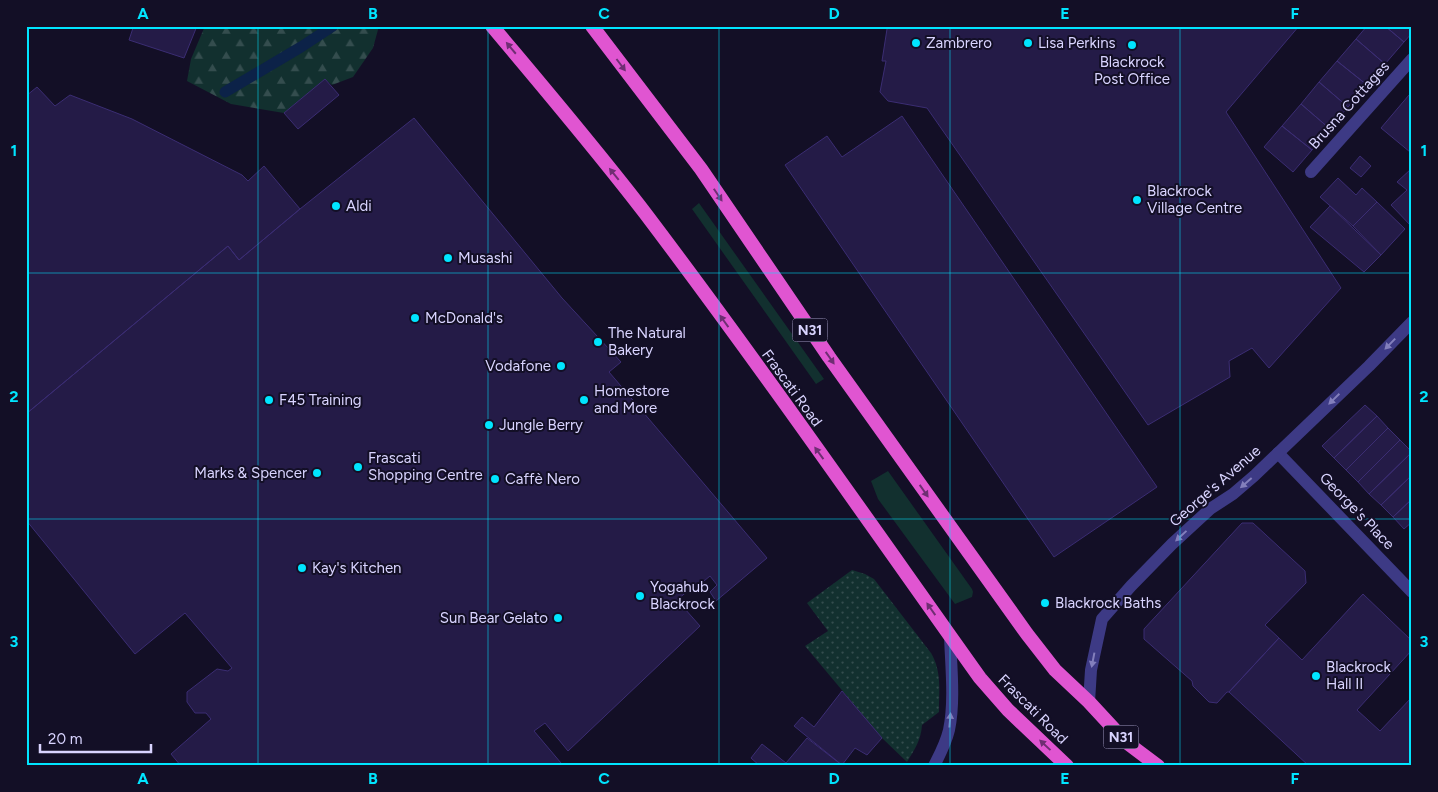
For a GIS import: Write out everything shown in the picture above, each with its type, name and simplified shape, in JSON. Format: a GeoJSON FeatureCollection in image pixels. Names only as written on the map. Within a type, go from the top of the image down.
{"type":"FeatureCollection","features":[{"type":"Feature","properties":{"kind":"highway","name":"Frascati Road"},"geometry":{"type":"LineString","coordinates":[[492,26],[644,212],[727,324],[993,694],[1067,766]]}},
{"type":"Feature","properties":{"kind":"highway","name":"N31"},"geometry":{"type":"LineString","coordinates":[[592,26],[701,169],[829,357],[1022,627],[1055,670],[1089,702],[1126,742],[1158,766]]}},
{"type":"Feature","properties":{"kind":"street","name":"Brusna Cottages"},"geometry":{"type":"LineString","coordinates":[[1311,172],[1412,59]]}},
{"type":"Feature","properties":{"kind":"street","name":"George's Avenue"},"geometry":{"type":"LineString","coordinates":[[1089,702],[1091,670],[1102,619],[1172,544],[1210,509],[1234,494],[1369,366],[1412,322]]}},
{"type":"Feature","properties":{"kind":"street","name":"George's Place"},"geometry":{"type":"LineString","coordinates":[[1278,453],[1412,592]]}},
{"type":"Feature","properties":{"kind":"street"},"geometry":{"type":"LineString","coordinates":[[934,766],[945,743],[949,728],[952,695],[950,636]]}},
{"type":"Feature","properties":{"kind":"green space"},"geometry":{"type":"Polygon","coordinates":[[[205,26],[379,26],[373,48],[353,77],[332,85],[325,79],[284,113],[231,104],[187,81],[191,59],[205,26]]]}},
{"type":"Feature","properties":{"kind":"green space"},"geometry":{"type":"Polygon","coordinates":[[[699,203],[824,379],[816,384],[692,209],[699,203]]]}},
{"type":"Feature","properties":{"kind":"green space"},"geometry":{"type":"Polygon","coordinates":[[[888,471],[972,589],[972,597],[955,604],[878,499],[871,481],[888,471]]]}},
{"type":"Feature","properties":{"kind":"green space"},"geometry":{"type":"Polygon","coordinates":[[[852,570],[874,579],[935,660],[939,681],[939,712],[922,725],[919,740],[907,762],[882,738],[805,646],[828,631],[807,603],[852,570]]]}},
{"type":"Feature","properties":{"kind":"building"},"geometry":{"type":"Polygon","coordinates":[[[128,26],[197,26],[184,58],[129,40],[133,28],[128,26]]]}},
{"type":"Feature","properties":{"kind":"building","name":"Blackrock Village Centre"},"geometry":{"type":"Polygon","coordinates":[[[891,26],[1299,26],[1226,112],[1341,288],[1269,368],[1252,348],[1229,361],[1230,377],[1148,425],[927,108],[888,101],[880,92],[886,61],[882,61],[887,29],[891,26]]]}},
{"type":"Feature","properties":{"kind":"building"},"geometry":{"type":"Polygon","coordinates":[[[1367,26],[1385,26],[1404,42],[1385,64],[1356,39],[1367,26]]]}},
{"type":"Feature","properties":{"kind":"building"},"geometry":{"type":"Polygon","coordinates":[[[1385,26],[1412,26],[1412,33],[1404,42],[1385,26]]]}},
{"type":"Feature","properties":{"kind":"building"},"geometry":{"type":"Polygon","coordinates":[[[1356,39],[1385,64],[1367,85],[1337,61],[1356,39]]]}},
{"type":"Feature","properties":{"kind":"building"},"geometry":{"type":"Polygon","coordinates":[[[1337,61],[1367,85],[1348,107],[1319,82],[1337,61]]]}},
{"type":"Feature","properties":{"kind":"building"},"geometry":{"type":"Polygon","coordinates":[[[325,79],[339,95],[298,129],[284,113],[325,79]]]}},
{"type":"Feature","properties":{"kind":"building"},"geometry":{"type":"Polygon","coordinates":[[[1319,82],[1348,107],[1330,129],[1301,104],[1319,82]]]}},
{"type":"Feature","properties":{"kind":"building"},"geometry":{"type":"Polygon","coordinates":[[[37,87],[55,106],[70,95],[132,119],[242,175],[248,181],[264,166],[300,209],[239,260],[228,246],[26,414],[26,96],[37,87]]]}},
{"type":"Feature","properties":{"kind":"building"},"geometry":{"type":"Polygon","coordinates":[[[1409,95],[1412,98],[1412,150],[1410,152],[1381,128],[1409,95]]]}},
{"type":"Feature","properties":{"kind":"building"},"geometry":{"type":"Polygon","coordinates":[[[1301,104],[1330,129],[1312,150],[1282,126],[1301,104]]]}},
{"type":"Feature","properties":{"kind":"building"},"geometry":{"type":"Polygon","coordinates":[[[902,116],[1157,487],[1054,557],[785,165],[827,136],[842,157],[902,116]]]}},
{"type":"Feature","properties":{"kind":"building","name":"Frascati Shopping Centre"},"geometry":{"type":"Polygon","coordinates":[[[414,118],[562,298],[621,362],[609,372],[767,558],[716,601],[710,592],[717,585],[710,576],[692,591],[690,589],[677,600],[700,626],[568,751],[545,723],[534,731],[561,763],[558,766],[181,766],[171,754],[211,719],[206,713],[195,713],[187,702],[187,692],[217,669],[228,671],[232,668],[185,613],[135,654],[26,520],[26,414],[228,246],[239,260],[414,118]]]}},
{"type":"Feature","properties":{"kind":"building"},"geometry":{"type":"Polygon","coordinates":[[[1282,126],[1312,150],[1293,172],[1264,147],[1282,126]]]}},
{"type":"Feature","properties":{"kind":"building"},"geometry":{"type":"Polygon","coordinates":[[[1360,156],[1371,166],[1361,177],[1350,168],[1360,156]]]}},
{"type":"Feature","properties":{"kind":"building"},"geometry":{"type":"Polygon","coordinates":[[[1412,168],[1412,227],[1391,205],[1407,190],[1397,182],[1412,168]]]}},
{"type":"Feature","properties":{"kind":"building"},"geometry":{"type":"Polygon","coordinates":[[[1338,178],[1356,195],[1362,188],[1377,202],[1353,226],[1320,197],[1338,178]]]}},
{"type":"Feature","properties":{"kind":"building"},"geometry":{"type":"Polygon","coordinates":[[[1377,202],[1405,229],[1381,255],[1353,226],[1377,202]]]}},
{"type":"Feature","properties":{"kind":"building"},"geometry":{"type":"Polygon","coordinates":[[[1330,206],[1381,255],[1364,272],[1310,227],[1330,206]]]}},
{"type":"Feature","properties":{"kind":"building"},"geometry":{"type":"Polygon","coordinates":[[[1365,405],[1377,416],[1334,458],[1322,446],[1365,405]]]}},
{"type":"Feature","properties":{"kind":"building"},"geometry":{"type":"Polygon","coordinates":[[[1377,416],[1388,428],[1346,470],[1334,458],[1377,416]]]}},
{"type":"Feature","properties":{"kind":"building"},"geometry":{"type":"Polygon","coordinates":[[[1388,428],[1400,440],[1358,482],[1346,470],[1388,428]]]}},
{"type":"Feature","properties":{"kind":"building"},"geometry":{"type":"Polygon","coordinates":[[[1400,440],[1412,452],[1369,494],[1358,482],[1400,440]]]}},
{"type":"Feature","properties":{"kind":"building"},"geometry":{"type":"Polygon","coordinates":[[[1412,452],[1412,475],[1381,505],[1369,494],[1412,452]]]}},
{"type":"Feature","properties":{"kind":"building"},"geometry":{"type":"Polygon","coordinates":[[[1412,475],[1412,499],[1393,517],[1381,505],[1412,475]]]}},
{"type":"Feature","properties":{"kind":"building"},"geometry":{"type":"Polygon","coordinates":[[[1412,499],[1412,522],[1404,529],[1393,517],[1412,499]]]}},
{"type":"Feature","properties":{"kind":"building"},"geometry":{"type":"Polygon","coordinates":[[[1242,523],[1253,523],[1305,571],[1306,583],[1265,625],[1279,638],[1217,703],[1209,702],[1193,686],[1192,681],[1144,639],[1144,629],[1242,523]]]}},
{"type":"Feature","properties":{"kind":"building","name":"Blackrock Hall II"},"geometry":{"type":"Polygon","coordinates":[[[1363,594],[1412,641],[1412,650],[1357,710],[1380,731],[1412,697],[1412,766],[1309,766],[1229,692],[1279,638],[1302,660],[1363,594]]]}},
{"type":"Feature","properties":{"kind":"building"},"geometry":{"type":"Polygon","coordinates":[[[842,691],[882,738],[867,755],[855,748],[842,765],[794,726],[802,717],[814,727],[842,691]]]}},
{"type":"Feature","properties":{"kind":"building"},"geometry":{"type":"Polygon","coordinates":[[[807,738],[843,766],[760,766],[751,758],[762,744],[786,763],[807,738]]]}},
{"type":"Feature","properties":{"kind":"waterway"},"geometry":{"type":"LineString","coordinates":[[225,92],[333,26]]}},
{"type":"Feature","properties":{"kind":"place","name":"Zambrero"},"geometry":{"type":"Point","coordinates":[916,43]}},
{"type":"Feature","properties":{"kind":"place","name":"Lisa Perkins"},"geometry":{"type":"Point","coordinates":[1028,43]}},
{"type":"Feature","properties":{"kind":"place","name":"Blackrock Post Office"},"geometry":{"type":"Point","coordinates":[1132,45]}},
{"type":"Feature","properties":{"kind":"place","name":"Blackrock Village Centre"},"geometry":{"type":"Point","coordinates":[1137,200]}},
{"type":"Feature","properties":{"kind":"place","name":"Aldi"},"geometry":{"type":"Point","coordinates":[336,206]}},
{"type":"Feature","properties":{"kind":"place","name":"Musashi"},"geometry":{"type":"Point","coordinates":[448,258]}},
{"type":"Feature","properties":{"kind":"place","name":"McDonald's"},"geometry":{"type":"Point","coordinates":[415,318]}},
{"type":"Feature","properties":{"kind":"place","name":"The Natural Bakery"},"geometry":{"type":"Point","coordinates":[598,342]}},
{"type":"Feature","properties":{"kind":"place","name":"Vodafone"},"geometry":{"type":"Point","coordinates":[561,366]}},
{"type":"Feature","properties":{"kind":"place","name":"F45 Training"},"geometry":{"type":"Point","coordinates":[269,400]}},
{"type":"Feature","properties":{"kind":"place","name":"Homestore and More"},"geometry":{"type":"Point","coordinates":[584,400]}},
{"type":"Feature","properties":{"kind":"place","name":"Jungle Berry"},"geometry":{"type":"Point","coordinates":[489,425]}},
{"type":"Feature","properties":{"kind":"place","name":"Frascati Shopping Centre"},"geometry":{"type":"Point","coordinates":[358,467]}},
{"type":"Feature","properties":{"kind":"place","name":"Marks & Spencer"},"geometry":{"type":"Point","coordinates":[317,473]}},
{"type":"Feature","properties":{"kind":"place","name":"Caffè Nero"},"geometry":{"type":"Point","coordinates":[495,479]}},
{"type":"Feature","properties":{"kind":"place","name":"Kay's Kitchen"},"geometry":{"type":"Point","coordinates":[302,568]}},
{"type":"Feature","properties":{"kind":"place","name":"Yogahub Blackrock"},"geometry":{"type":"Point","coordinates":[640,596]}},
{"type":"Feature","properties":{"kind":"place","name":"Blackrock Baths"},"geometry":{"type":"Point","coordinates":[1045,603]}},
{"type":"Feature","properties":{"kind":"place","name":"Sun Bear Gelato"},"geometry":{"type":"Point","coordinates":[558,618]}},
{"type":"Feature","properties":{"kind":"place","name":"Blackrock Hall II"},"geometry":{"type":"Point","coordinates":[1316,676]}}]}
